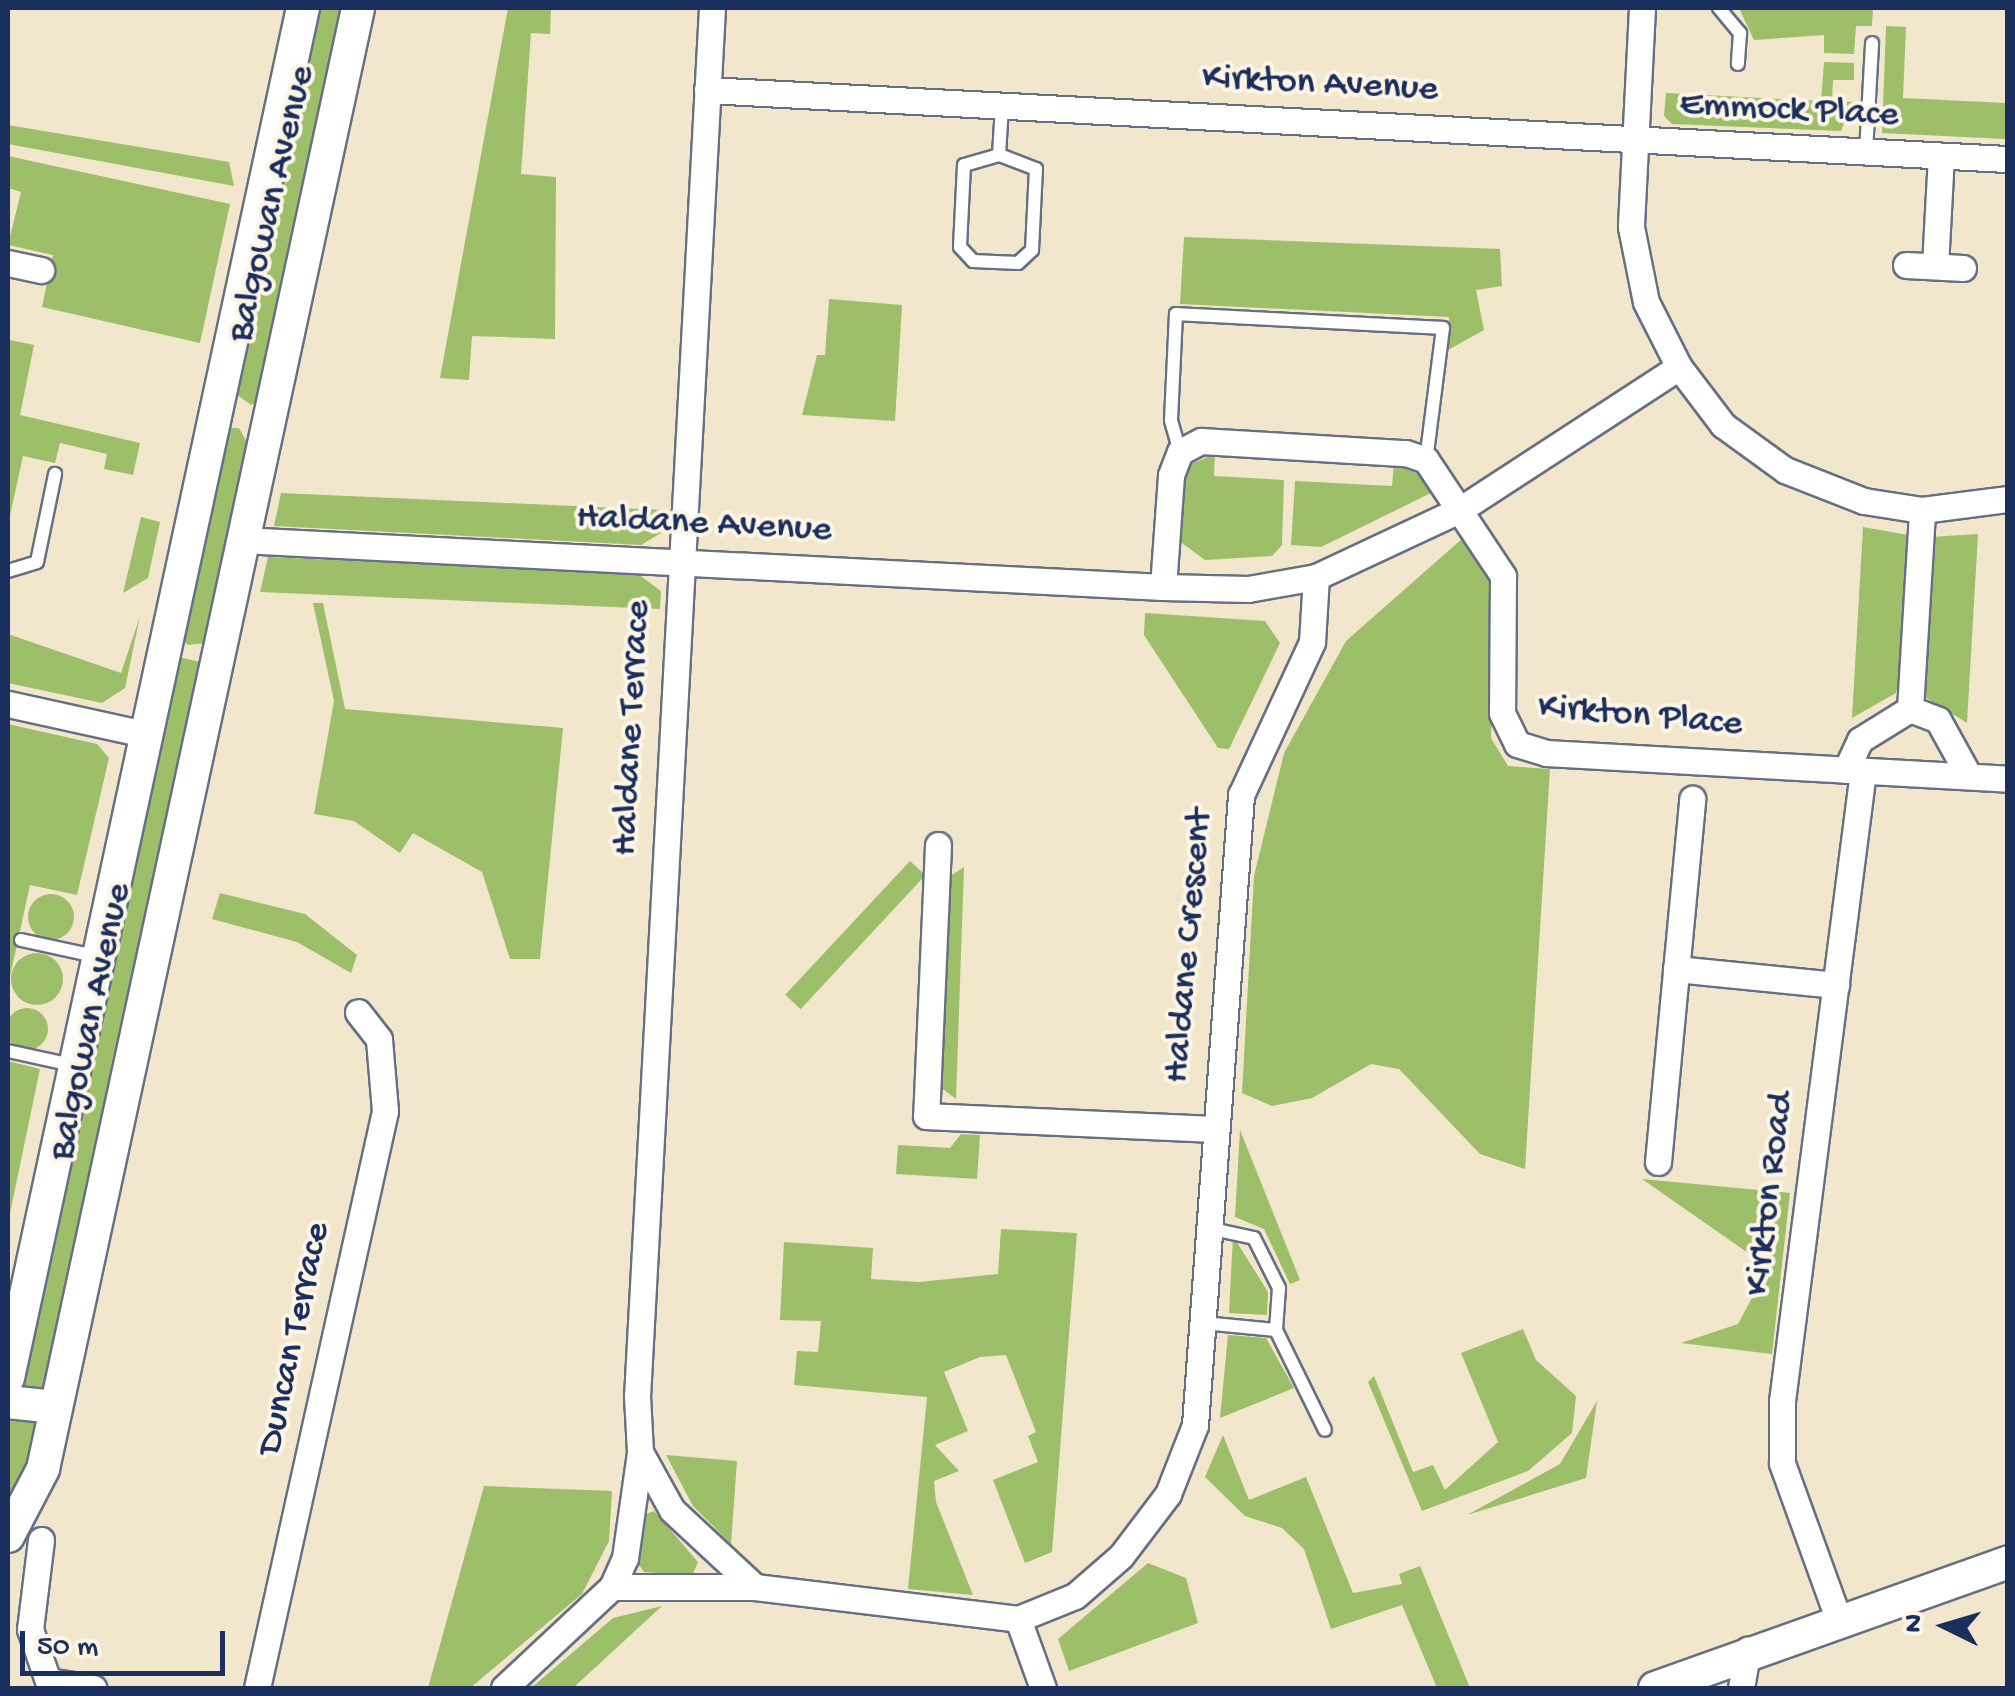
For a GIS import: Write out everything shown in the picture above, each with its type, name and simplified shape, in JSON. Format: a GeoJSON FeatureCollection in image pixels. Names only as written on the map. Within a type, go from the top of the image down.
{"type":"FeatureCollection","features":[{"type":"Feature","properties":{"kind":"street","name":"Balgowan Avenue"},"geometry":{"type":"LineString","coordinates":[[8,1378],[95,956],[304,8]]}},
{"type":"Feature","properties":{"kind":"street","name":"Balgowan Avenue"},"geometry":{"type":"LineString","coordinates":[[8,1536],[43,1469],[214,654],[358,8]]}},
{"type":"Feature","properties":{"kind":"street","name":"Haldane Terrace"},"geometry":{"type":"LineString","coordinates":[[504,1688],[612,1586],[625,1558],[640,1452],[680,561],[712,8]]}},
{"type":"Feature","properties":{"kind":"street"},"geometry":{"type":"LineString","coordinates":[[1642,8],[1631,227],[1646,302],[1680,367],[1723,425],[1785,470],[1864,501],[1922,510],[2008,499]]}},
{"type":"Feature","properties":{"kind":"street","name":"Kirkton Avenue"},"geometry":{"type":"LineString","coordinates":[[707,90],[1634,141]]}},
{"type":"Feature","properties":{"kind":"street","name":"Emmock Place"},"geometry":{"type":"LineString","coordinates":[[1634,141],[2008,159]]}},
{"type":"Feature","properties":{"kind":"street","name":"Emmock Place"},"geometry":{"type":"LineString","coordinates":[[1935,266],[1941,156]]}},
{"type":"Feature","properties":{"kind":"street"},"geometry":{"type":"LineString","coordinates":[[8,264],[41,270]]}},
{"type":"Feature","properties":{"kind":"street"},"geometry":{"type":"LineString","coordinates":[[1906,265],[1964,268]]}},
{"type":"Feature","properties":{"kind":"street"},"geometry":{"type":"LineString","coordinates":[[1316,578],[1461,509],[1680,367]]}},
{"type":"Feature","properties":{"kind":"street"},"geometry":{"type":"LineString","coordinates":[[215,408],[266,418]]}},
{"type":"Feature","properties":{"kind":"street"},"geometry":{"type":"LineString","coordinates":[[1163,586],[1180,452],[1200,440],[1426,460],[1461,509]]}},
{"type":"Feature","properties":{"kind":"street","name":"Kirkton Place"},"geometry":{"type":"LineString","coordinates":[[1461,509],[1504,576],[1502,713],[1516,744],[2008,779]]}},
{"type":"Feature","properties":{"kind":"street"},"geometry":{"type":"LineString","coordinates":[[1910,709],[1922,510]]}},
{"type":"Feature","properties":{"kind":"street","name":"Haldane Avenue"},"geometry":{"type":"LineString","coordinates":[[241,540],[1248,590],[1316,578]]}},
{"type":"Feature","properties":{"kind":"street","name":"Haldane Crescent"},"geometry":{"type":"LineString","coordinates":[[1018,1618],[1075,1596],[1121,1556],[1168,1494],[1196,1425],[1213,1129],[1241,795],[1312,642],[1316,578]]}},
{"type":"Feature","properties":{"kind":"street"},"geometry":{"type":"LineString","coordinates":[[164,643],[214,654]]}},
{"type":"Feature","properties":{"kind":"street"},"geometry":{"type":"LineString","coordinates":[[8,704],[144,734]]}},
{"type":"Feature","properties":{"kind":"street"},"geometry":{"type":"LineString","coordinates":[[1854,770],[1860,740],[1910,709]]}},
{"type":"Feature","properties":{"kind":"street"},"geometry":{"type":"LineString","coordinates":[[1910,709],[1938,720],[1969,776]]}},
{"type":"Feature","properties":{"kind":"street","name":"Kirkton Road"},"geometry":{"type":"LineString","coordinates":[[1838,1618],[1782,1463],[1836,985],[1854,770]]}},
{"type":"Feature","properties":{"kind":"street"},"geometry":{"type":"LineString","coordinates":[[1658,1162],[1692,799]]}},
{"type":"Feature","properties":{"kind":"street"},"geometry":{"type":"LineString","coordinates":[[938,846],[926,1116],[1213,1129]]}},
{"type":"Feature","properties":{"kind":"street"},"geometry":{"type":"LineString","coordinates":[[1676,969],[1836,985]]}},
{"type":"Feature","properties":{"kind":"street","name":"Duncan Terrace"},"geometry":{"type":"LineString","coordinates":[[257,1688],[384,1112],[380,1039],[358,1012]]}},
{"type":"Feature","properties":{"kind":"street"},"geometry":{"type":"LineString","coordinates":[[8,1402],[56,1407]]}},
{"type":"Feature","properties":{"kind":"street"},"geometry":{"type":"LineString","coordinates":[[640,1452],[672,1510],[754,1587]]}},
{"type":"Feature","properties":{"kind":"street"},"geometry":{"type":"LineString","coordinates":[[41,1540],[30,1629],[44,1685],[93,1688]]}},
{"type":"Feature","properties":{"kind":"street"},"geometry":{"type":"LineString","coordinates":[[1655,1688],[1748,1650],[2008,1562]]}},
{"type":"Feature","properties":{"kind":"street"},"geometry":{"type":"LineString","coordinates":[[612,1586],[754,1587],[1018,1618],[1043,1688]]}},
{"type":"Feature","properties":{"kind":"street"},"geometry":{"type":"LineString","coordinates":[[1741,1688],[1748,1650]]}},
{"type":"Feature","properties":{"kind":"lane"},"geometry":{"type":"LineString","coordinates":[[1720,8],[1740,33],[1738,64]]}},
{"type":"Feature","properties":{"kind":"lane"},"geometry":{"type":"LineString","coordinates":[[1866,152],[1872,42]]}},
{"type":"Feature","properties":{"kind":"lane"},"geometry":{"type":"LineString","coordinates":[[999,155],[1002,106]]}},
{"type":"Feature","properties":{"kind":"lane"},"geometry":{"type":"LineString","coordinates":[[999,155],[1036,168],[1032,250],[1018,264],[974,261],[960,247],[964,165],[999,155]]}},
{"type":"Feature","properties":{"kind":"lane"},"geometry":{"type":"LineString","coordinates":[[1180,452],[1171,420],[1176,314],[1443,328],[1426,460]]}},
{"type":"Feature","properties":{"kind":"lane"},"geometry":{"type":"LineString","coordinates":[[8,571],[36,562],[55,474]]}},
{"type":"Feature","properties":{"kind":"lane"},"geometry":{"type":"LineString","coordinates":[[21,940],[95,956]]}},
{"type":"Feature","properties":{"kind":"lane"},"geometry":{"type":"LineString","coordinates":[[8,1051],[72,1066]]}},
{"type":"Feature","properties":{"kind":"lane"},"geometry":{"type":"LineString","coordinates":[[1208,1228],[1254,1238],[1279,1288],[1276,1330],[1325,1430]]}},
{"type":"Feature","properties":{"kind":"lane"},"geometry":{"type":"LineString","coordinates":[[1203,1323],[1276,1330]]}},
{"type":"Feature","properties":{"kind":"green space"},"geometry":{"type":"Polygon","coordinates":[[[313,8],[351,8],[264,397],[251,405],[229,389],[313,8]]]}},
{"type":"Feature","properties":{"kind":"green space"},"geometry":{"type":"Polygon","coordinates":[[[508,8],[551,8],[550,34],[531,33],[521,174],[556,177],[555,339],[472,336],[469,380],[440,378],[508,8]]]}},
{"type":"Feature","properties":{"kind":"green space"},"geometry":{"type":"Polygon","coordinates":[[[1739,8],[1873,8],[1872,26],[1856,26],[1854,54],[1824,53],[1824,35],[1754,40],[1739,8]]]}},
{"type":"Feature","properties":{"kind":"green space"},"geometry":{"type":"Polygon","coordinates":[[[1886,26],[1906,27],[1903,98],[2006,103],[2005,139],[1882,133],[1886,26]]]}},
{"type":"Feature","properties":{"kind":"green space"},"geometry":{"type":"Polygon","coordinates":[[[1824,62],[1854,63],[1854,80],[1833,80],[1832,101],[1852,102],[1841,131],[1672,124],[1664,116],[1666,93],[1821,101],[1824,62]]]}},
{"type":"Feature","properties":{"kind":"green space"},"geometry":{"type":"Polygon","coordinates":[[[8,125],[229,162],[234,186],[8,144],[8,125]]]}},
{"type":"Feature","properties":{"kind":"green space"},"geometry":{"type":"Polygon","coordinates":[[[8,156],[230,204],[200,343],[42,307],[53,255],[8,245],[21,192],[8,188],[8,156]]]}},
{"type":"Feature","properties":{"kind":"green space"},"geometry":{"type":"Polygon","coordinates":[[[1184,237],[1500,249],[1502,286],[1476,290],[1484,330],[1448,350],[1449,317],[1180,304],[1184,237]]]}},
{"type":"Feature","properties":{"kind":"green space"},"geometry":{"type":"Polygon","coordinates":[[[829,299],[902,305],[895,421],[802,415],[817,355],[825,355],[829,299]]]}},
{"type":"Feature","properties":{"kind":"green space"},"geometry":{"type":"Polygon","coordinates":[[[8,327],[10,340],[34,345],[20,415],[140,443],[133,475],[104,469],[107,454],[60,443],[55,463],[23,456],[8,525],[8,327]]]}},
{"type":"Feature","properties":{"kind":"green space"},"geometry":{"type":"Polygon","coordinates":[[[227,428],[239,428],[252,451],[205,643],[188,645],[177,634],[227,428]]]}},
{"type":"Feature","properties":{"kind":"green space"},"geometry":{"type":"Polygon","coordinates":[[[1215,454],[1214,476],[1284,480],[1282,545],[1272,556],[1205,560],[1178,540],[1181,482],[1191,464],[1215,454]]]}},
{"type":"Feature","properties":{"kind":"green space"},"geometry":{"type":"Polygon","coordinates":[[[1394,464],[1426,477],[1433,492],[1321,547],[1291,545],[1295,481],[1392,486],[1394,464]]]}},
{"type":"Feature","properties":{"kind":"green space"},"geometry":{"type":"Polygon","coordinates":[[[281,493],[663,510],[661,533],[641,545],[274,526],[281,493]]]}},
{"type":"Feature","properties":{"kind":"green space"},"geometry":{"type":"Polygon","coordinates":[[[141,517],[160,522],[148,578],[123,593],[141,517]]]}},
{"type":"Feature","properties":{"kind":"green space"},"geometry":{"type":"Polygon","coordinates":[[[1863,527],[1908,535],[1900,679],[1896,693],[1852,718],[1863,527]]]}},
{"type":"Feature","properties":{"kind":"green space"},"geometry":{"type":"Polygon","coordinates":[[[1978,534],[1967,723],[1925,697],[1922,683],[1931,537],[1978,534]]]}},
{"type":"Feature","properties":{"kind":"green space"},"geometry":{"type":"Polygon","coordinates":[[[1463,538],[1497,594],[1491,738],[1508,766],[1550,769],[1525,1169],[1480,1154],[1399,1069],[1371,1064],[1312,1098],[1272,1106],[1242,1093],[1254,876],[1284,753],[1346,641],[1463,538]]]}},
{"type":"Feature","properties":{"kind":"green space"},"geometry":{"type":"Polygon","coordinates":[[[268,557],[638,574],[661,591],[660,609],[260,592],[268,557]]]}},
{"type":"Feature","properties":{"kind":"green space"},"geometry":{"type":"Polygon","coordinates":[[[313,603],[323,603],[345,709],[563,728],[540,959],[510,959],[482,872],[413,833],[400,853],[354,821],[314,814],[334,701],[313,603]]]}},
{"type":"Feature","properties":{"kind":"green space"},"geometry":{"type":"Polygon","coordinates":[[[1145,613],[1265,621],[1280,643],[1229,749],[1218,748],[1144,635],[1145,613]]]}},
{"type":"Feature","properties":{"kind":"green space"},"geometry":{"type":"Polygon","coordinates":[[[140,616],[125,688],[102,703],[8,683],[8,634],[121,673],[140,616]]]}},
{"type":"Feature","properties":{"kind":"green space"},"geometry":{"type":"Polygon","coordinates":[[[170,655],[205,663],[42,1400],[17,1394],[170,655]]]}},
{"type":"Feature","properties":{"kind":"green space"},"geometry":{"type":"Polygon","coordinates":[[[8,724],[97,744],[109,758],[77,895],[30,885],[8,986],[8,724]]]}},
{"type":"Feature","properties":{"kind":"green space"},"geometry":{"type":"Polygon","coordinates":[[[910,861],[925,875],[801,1009],[785,995],[910,861]]]}},
{"type":"Feature","properties":{"kind":"green space"},"geometry":{"type":"Polygon","coordinates":[[[964,867],[956,1099],[939,1086],[947,878],[964,867]]]}},
{"type":"Feature","properties":{"kind":"green space"},"geometry":{"type":"Polygon","coordinates":[[[220,893],[305,914],[357,955],[351,973],[297,942],[212,919],[220,893]]]}},
{"type":"Feature","properties":{"kind":"green space"},"geometry":{"type":"Polygon","coordinates":[[[51,894],[67,901],[74,917],[67,933],[51,940],[35,933],[28,917],[35,901],[51,894]]]}},
{"type":"Feature","properties":{"kind":"green space"},"geometry":{"type":"Polygon","coordinates":[[[37,953],[55,961],[63,979],[55,997],[37,1005],[19,997],[11,979],[19,961],[37,953]]]}},
{"type":"Feature","properties":{"kind":"green space"},"geometry":{"type":"Polygon","coordinates":[[[27,1008],[42,1014],[48,1029],[42,1044],[27,1050],[12,1044],[6,1029],[12,1014],[27,1008]]]}},
{"type":"Feature","properties":{"kind":"green space"},"geometry":{"type":"Polygon","coordinates":[[[8,1061],[40,1069],[8,1223],[8,1061]]]}},
{"type":"Feature","properties":{"kind":"green space"},"geometry":{"type":"Polygon","coordinates":[[[1240,1130],[1300,1280],[1290,1284],[1264,1229],[1235,1217],[1240,1130]]]}},
{"type":"Feature","properties":{"kind":"green space"},"geometry":{"type":"Polygon","coordinates":[[[961,1134],[980,1135],[977,1179],[896,1174],[898,1145],[950,1148],[961,1134]]]}},
{"type":"Feature","properties":{"kind":"green space"},"geometry":{"type":"Polygon","coordinates":[[[1642,1179],[1790,1193],[1772,1354],[1681,1343],[1738,1324],[1761,1281],[1751,1255],[1642,1179]]]}},
{"type":"Feature","properties":{"kind":"green space"},"geometry":{"type":"Polygon","coordinates":[[[1001,1229],[1077,1233],[1052,1552],[1025,1563],[993,1480],[1038,1462],[1028,1436],[1036,1432],[1006,1355],[980,1357],[944,1372],[968,1431],[935,1445],[959,1471],[934,1481],[936,1502],[973,1595],[908,1589],[927,1397],[794,1385],[797,1351],[818,1352],[821,1321],[780,1320],[784,1242],[873,1248],[871,1279],[919,1282],[998,1274],[1001,1229]]]}},
{"type":"Feature","properties":{"kind":"green space"},"geometry":{"type":"Polygon","coordinates":[[[1233,1236],[1268,1292],[1267,1315],[1229,1313],[1233,1236]]]}},
{"type":"Feature","properties":{"kind":"green space"},"geometry":{"type":"Polygon","coordinates":[[[1523,1329],[1536,1360],[1576,1396],[1572,1433],[1528,1471],[1422,1511],[1368,1382],[1374,1376],[1413,1472],[1433,1465],[1445,1490],[1498,1442],[1461,1353],[1523,1329]]]}},
{"type":"Feature","properties":{"kind":"green space"},"geometry":{"type":"Polygon","coordinates":[[[1228,1335],[1266,1338],[1294,1388],[1220,1418],[1228,1335]]]}},
{"type":"Feature","properties":{"kind":"green space"},"geometry":{"type":"Polygon","coordinates":[[[1597,1401],[1586,1478],[1467,1515],[1560,1464],[1597,1401]]]}},
{"type":"Feature","properties":{"kind":"green space"},"geometry":{"type":"Polygon","coordinates":[[[11,1415],[46,1420],[8,1518],[8,1428],[11,1415]]]}},
{"type":"Feature","properties":{"kind":"green space"},"geometry":{"type":"Polygon","coordinates":[[[1223,1435],[1249,1500],[1306,1477],[1353,1593],[1402,1584],[1399,1574],[1420,1566],[1470,1688],[1437,1688],[1402,1605],[1331,1629],[1304,1549],[1282,1528],[1245,1516],[1205,1477],[1223,1435]]]}},
{"type":"Feature","properties":{"kind":"green space"},"geometry":{"type":"Polygon","coordinates":[[[666,1455],[737,1461],[731,1544],[693,1506],[666,1455]]]}},
{"type":"Feature","properties":{"kind":"green space"},"geometry":{"type":"Polygon","coordinates":[[[484,1486],[612,1491],[609,1541],[582,1594],[470,1688],[428,1688],[484,1486]]]}},
{"type":"Feature","properties":{"kind":"green space"},"geometry":{"type":"Polygon","coordinates":[[[654,1511],[698,1562],[692,1576],[644,1572],[637,1562],[641,1516],[654,1511]]]}},
{"type":"Feature","properties":{"kind":"green space"},"geometry":{"type":"Polygon","coordinates":[[[1148,1563],[1186,1578],[1198,1623],[1069,1671],[1058,1639],[1148,1563]]]}},
{"type":"Feature","properties":{"kind":"green space"},"geometry":{"type":"Polygon","coordinates":[[[662,1606],[573,1688],[531,1688],[613,1618],[662,1606]]]}}]}
